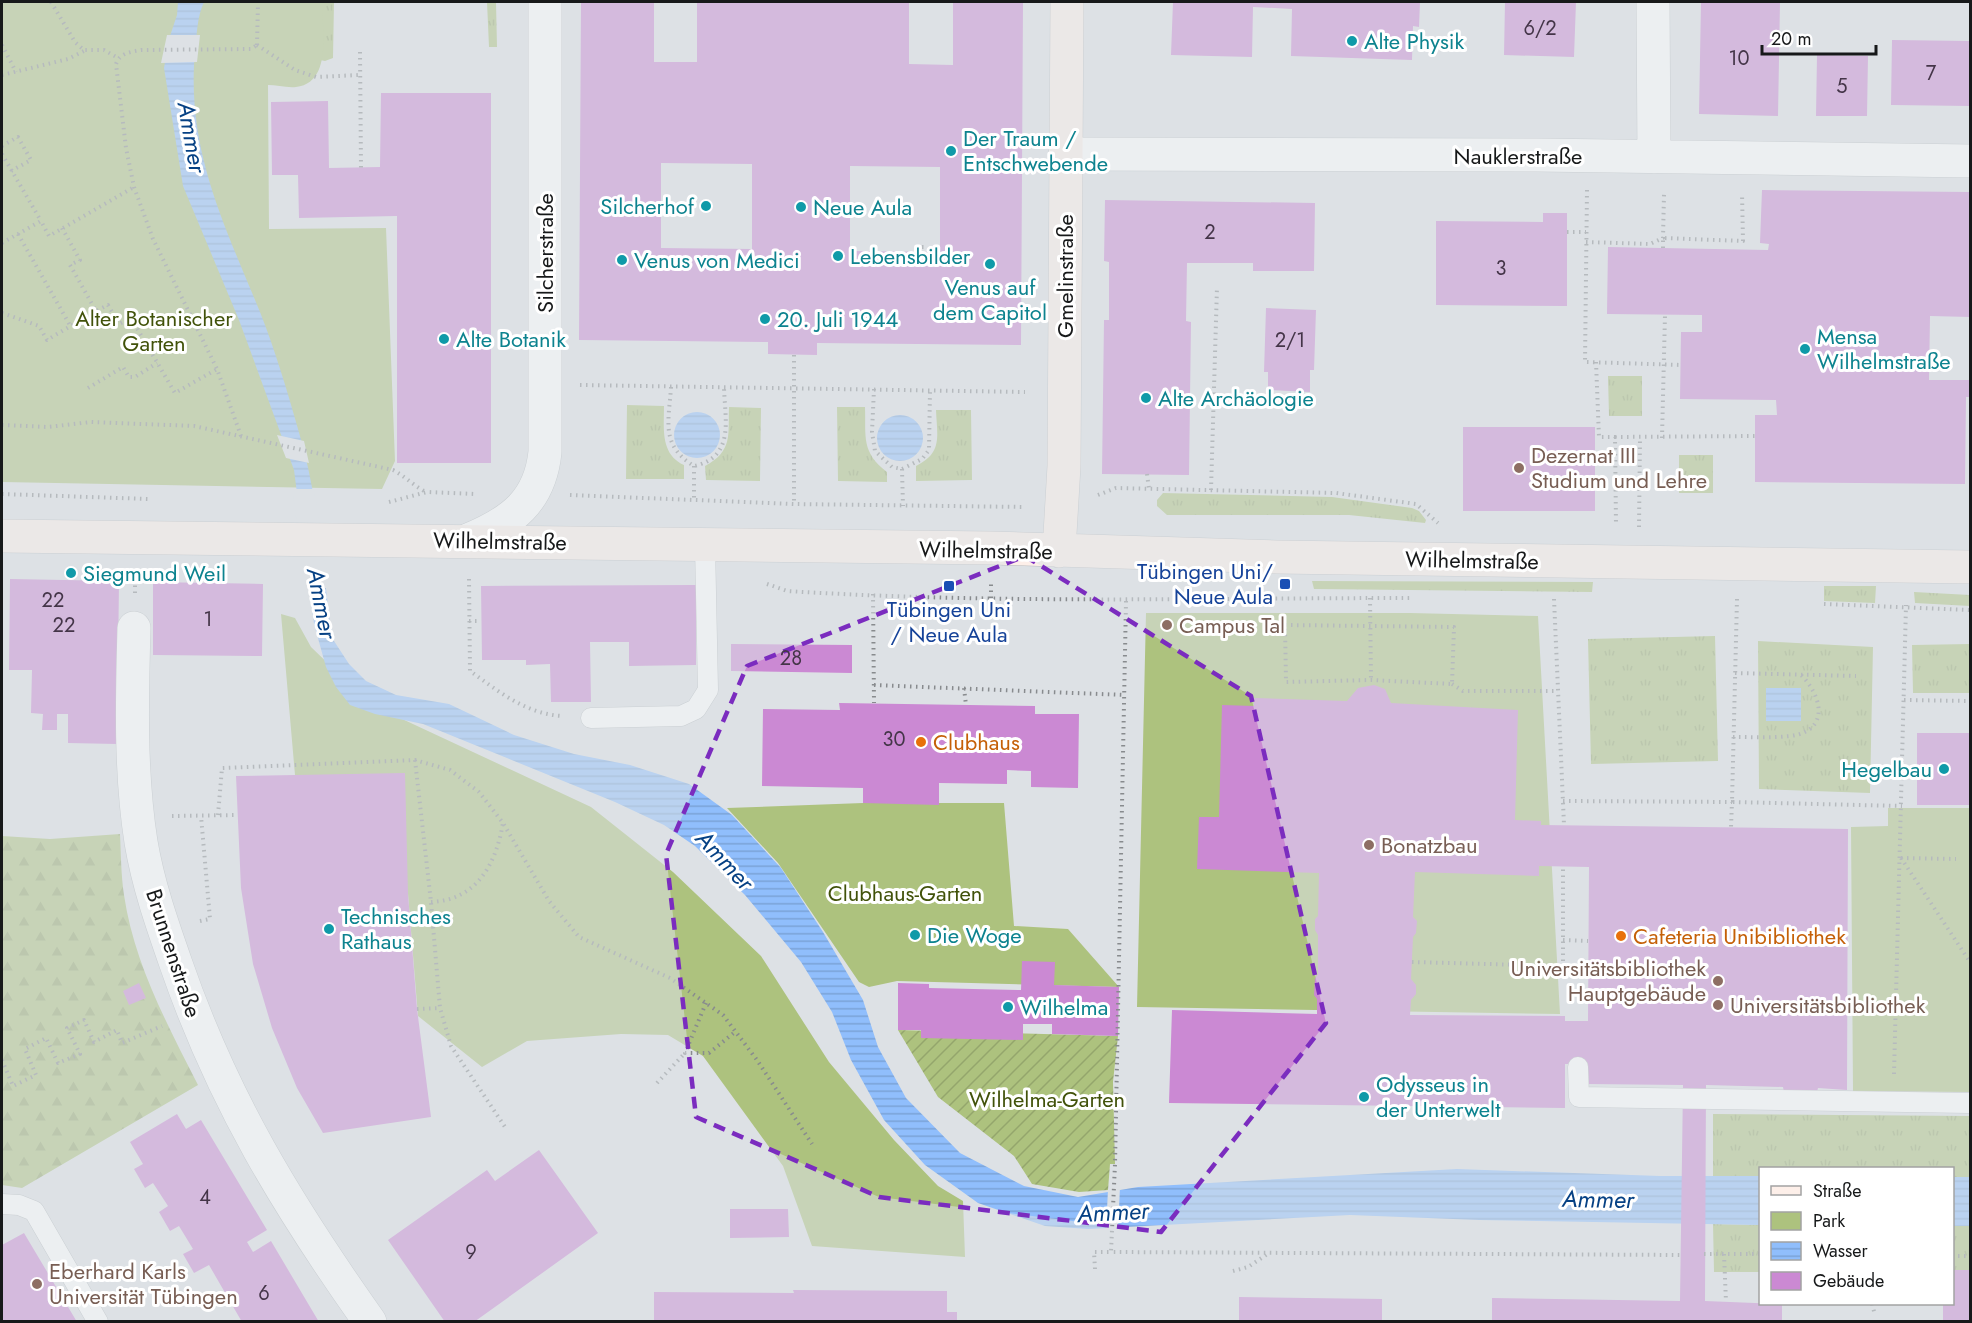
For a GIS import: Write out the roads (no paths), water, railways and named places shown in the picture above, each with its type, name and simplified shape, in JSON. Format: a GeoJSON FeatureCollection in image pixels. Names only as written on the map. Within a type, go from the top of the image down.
{"type":"FeatureCollection","features":[{"type":"Feature","properties":{"kind":"main road","name":"Gmelinstraße"},"geometry":{"type":"LineString","coordinates":[[1059,551],[1065,466],[1067,2]]}},
{"type":"Feature","properties":{"kind":"main road","name":"Wilhelmstraße"},"geometry":{"type":"LineString","coordinates":[[2,536],[359,538],[1738,566],[1971,567]]}},
{"type":"Feature","properties":{"kind":"street","name":"Silcherstraße"},"geometry":{"type":"LineString","coordinates":[[468,540],[504,522],[533,493],[543,474],[545,452],[545,2]]}},
{"type":"Feature","properties":{"kind":"street"},"geometry":{"type":"LineString","coordinates":[[1653,2],[1659,157]]}},
{"type":"Feature","properties":{"kind":"street","name":"Nauklerstraße"},"geometry":{"type":"LineString","coordinates":[[1065,154],[1587,156],[1971,161]]}},
{"type":"Feature","properties":{"kind":"street","name":"Brunnenstraße"},"geometry":{"type":"LineString","coordinates":[[134,628],[132,708],[138,816],[153,893],[164,931],[193,1013],[244,1126],[288,1200],[370,1322]]}},
{"type":"Feature","properties":{"kind":"lane"},"geometry":{"type":"LineString","coordinates":[[591,718],[681,716],[696,709],[708,690],[705,545]]}},
{"type":"Feature","properties":{"kind":"lane"},"geometry":{"type":"LineString","coordinates":[[1578,1067],[1579,1097],[1971,1102]]}},
{"type":"Feature","properties":{"kind":"lane"},"geometry":{"type":"LineString","coordinates":[[2,1203],[19,1205],[34,1211],[98,1322]]}},
{"type":"Feature","properties":{"kind":"water","name":"Ammer"},"geometry":{"type":"Polygon","coordinates":[[[178,2],[204,2],[195,51],[194,87],[196,121],[202,153],[221,217],[281,370],[305,452],[314,500],[330,622],[334,641],[349,664],[366,681],[396,695],[449,704],[514,735],[574,754],[630,765],[689,784],[732,815],[781,868],[823,932],[863,1000],[878,1047],[906,1098],[960,1153],[1024,1186],[1078,1197],[1138,1187],[1457,1169],[1660,1176],[1759,1176],[1759,1225],[1479,1220],[1350,1215],[1088,1229],[1045,1226],[978,1203],[925,1165],[884,1120],[851,1060],[832,1012],[801,962],[745,895],[695,846],[664,825],[615,802],[423,724],[375,714],[350,705],[336,687],[326,667],[314,624],[294,470],[239,320],[183,186],[164,68],[169,39],[177,15],[178,2]]]}},
{"type":"Feature","properties":{"kind":"water"},"geometry":{"type":"Polygon","coordinates":[[[697,412],[713,419],[720,435],[713,451],[697,458],[681,451],[674,435],[681,419],[697,412]]]}},
{"type":"Feature","properties":{"kind":"water"},"geometry":{"type":"Polygon","coordinates":[[[900,415],[916,422],[923,438],[916,454],[900,461],[884,454],[877,438],[884,422],[900,415]]]}},
{"type":"Feature","properties":{"kind":"water"},"geometry":{"type":"Polygon","coordinates":[[[1766,688],[1801,688],[1801,721],[1766,721],[1766,688]]]}},
{"type":"Feature","properties":{"kind":"water"},"geometry":{"type":"Polygon","coordinates":[[[1954,1177],[1970,1177],[1970,1226],[1954,1226],[1954,1177]]]}},
{"type":"Feature","properties":{"kind":"place","name":"Alte Physik"},"geometry":{"type":"Point","coordinates":[1352,41]}},
{"type":"Feature","properties":{"kind":"place","name":"Der Traum / Entschwebende"},"geometry":{"type":"Point","coordinates":[951,151]}},
{"type":"Feature","properties":{"kind":"place","name":"Silcherhof"},"geometry":{"type":"Point","coordinates":[706,206]}},
{"type":"Feature","properties":{"kind":"place","name":"Neue Aula"},"geometry":{"type":"Point","coordinates":[801,207]}},
{"type":"Feature","properties":{"kind":"place","name":"Lebensbilder"},"geometry":{"type":"Point","coordinates":[838,256]}},
{"type":"Feature","properties":{"kind":"place","name":"Venus von Medici"},"geometry":{"type":"Point","coordinates":[622,260]}},
{"type":"Feature","properties":{"kind":"place","name":"Venus auf dem Capitol"},"geometry":{"type":"Point","coordinates":[990,264]}},
{"type":"Feature","properties":{"kind":"place","name":"20. Juli 1944"},"geometry":{"type":"Point","coordinates":[765,319]}},
{"type":"Feature","properties":{"kind":"place","name":"Alte Botanik"},"geometry":{"type":"Point","coordinates":[444,339]}},
{"type":"Feature","properties":{"kind":"place","name":"Mensa Wilhelmstraße"},"geometry":{"type":"Point","coordinates":[1805,349]}},
{"type":"Feature","properties":{"kind":"place","name":"Alte Archäologie"},"geometry":{"type":"Point","coordinates":[1146,398]}},
{"type":"Feature","properties":{"kind":"place","name":"Dezernat III Studium und Lehre"},"geometry":{"type":"Point","coordinates":[1519,468]}},
{"type":"Feature","properties":{"kind":"place","name":"Siegmund Weil"},"geometry":{"type":"Point","coordinates":[71,573]}},
{"type":"Feature","properties":{"kind":"place","name":"Tübingen Uni/ Neue Aula"},"geometry":{"type":"Point","coordinates":[1285,584]}},
{"type":"Feature","properties":{"kind":"place","name":"Tübingen Uni / Neue Aula"},"geometry":{"type":"Point","coordinates":[949,586]}},
{"type":"Feature","properties":{"kind":"place","name":"Campus Tal"},"geometry":{"type":"Point","coordinates":[1167,625]}},
{"type":"Feature","properties":{"kind":"place","name":"Clubhaus"},"geometry":{"type":"Point","coordinates":[921,742]}},
{"type":"Feature","properties":{"kind":"place","name":"Hegelbau"},"geometry":{"type":"Point","coordinates":[1944,769]}},
{"type":"Feature","properties":{"kind":"place","name":"Bonatzbau"},"geometry":{"type":"Point","coordinates":[1369,845]}},
{"type":"Feature","properties":{"kind":"place","name":"Technisches Rathaus"},"geometry":{"type":"Point","coordinates":[329,929]}},
{"type":"Feature","properties":{"kind":"place","name":"Die Woge"},"geometry":{"type":"Point","coordinates":[915,935]}},
{"type":"Feature","properties":{"kind":"place","name":"Cafeteria Unibibliothek"},"geometry":{"type":"Point","coordinates":[1621,936]}},
{"type":"Feature","properties":{"kind":"place","name":"Universitätsbibliothek Hauptgebäude"},"geometry":{"type":"Point","coordinates":[1718,981]}},
{"type":"Feature","properties":{"kind":"place","name":"Universitätsbibliothek"},"geometry":{"type":"Point","coordinates":[1718,1005]}},
{"type":"Feature","properties":{"kind":"place","name":"Wilhelma"},"geometry":{"type":"Point","coordinates":[1008,1007]}},
{"type":"Feature","properties":{"kind":"place","name":"Odysseus in der Unterwelt"},"geometry":{"type":"Point","coordinates":[1364,1097]}},
{"type":"Feature","properties":{"kind":"place","name":"Eberhard Karls Universität Tübingen"},"geometry":{"type":"Point","coordinates":[37,1284]}},
{"type":"Feature","properties":{"kind":"park label","name":"Alter Botanischer Garten"},"geometry":{"type":"Point","coordinates":[154,330]}},
{"type":"Feature","properties":{"kind":"park label","name":"Clubhaus-Garten"},"geometry":{"type":"Point","coordinates":[905,893]}},
{"type":"Feature","properties":{"kind":"park label","name":"Wilhelma-Garten"},"geometry":{"type":"Point","coordinates":[1047,1099]}}]}
